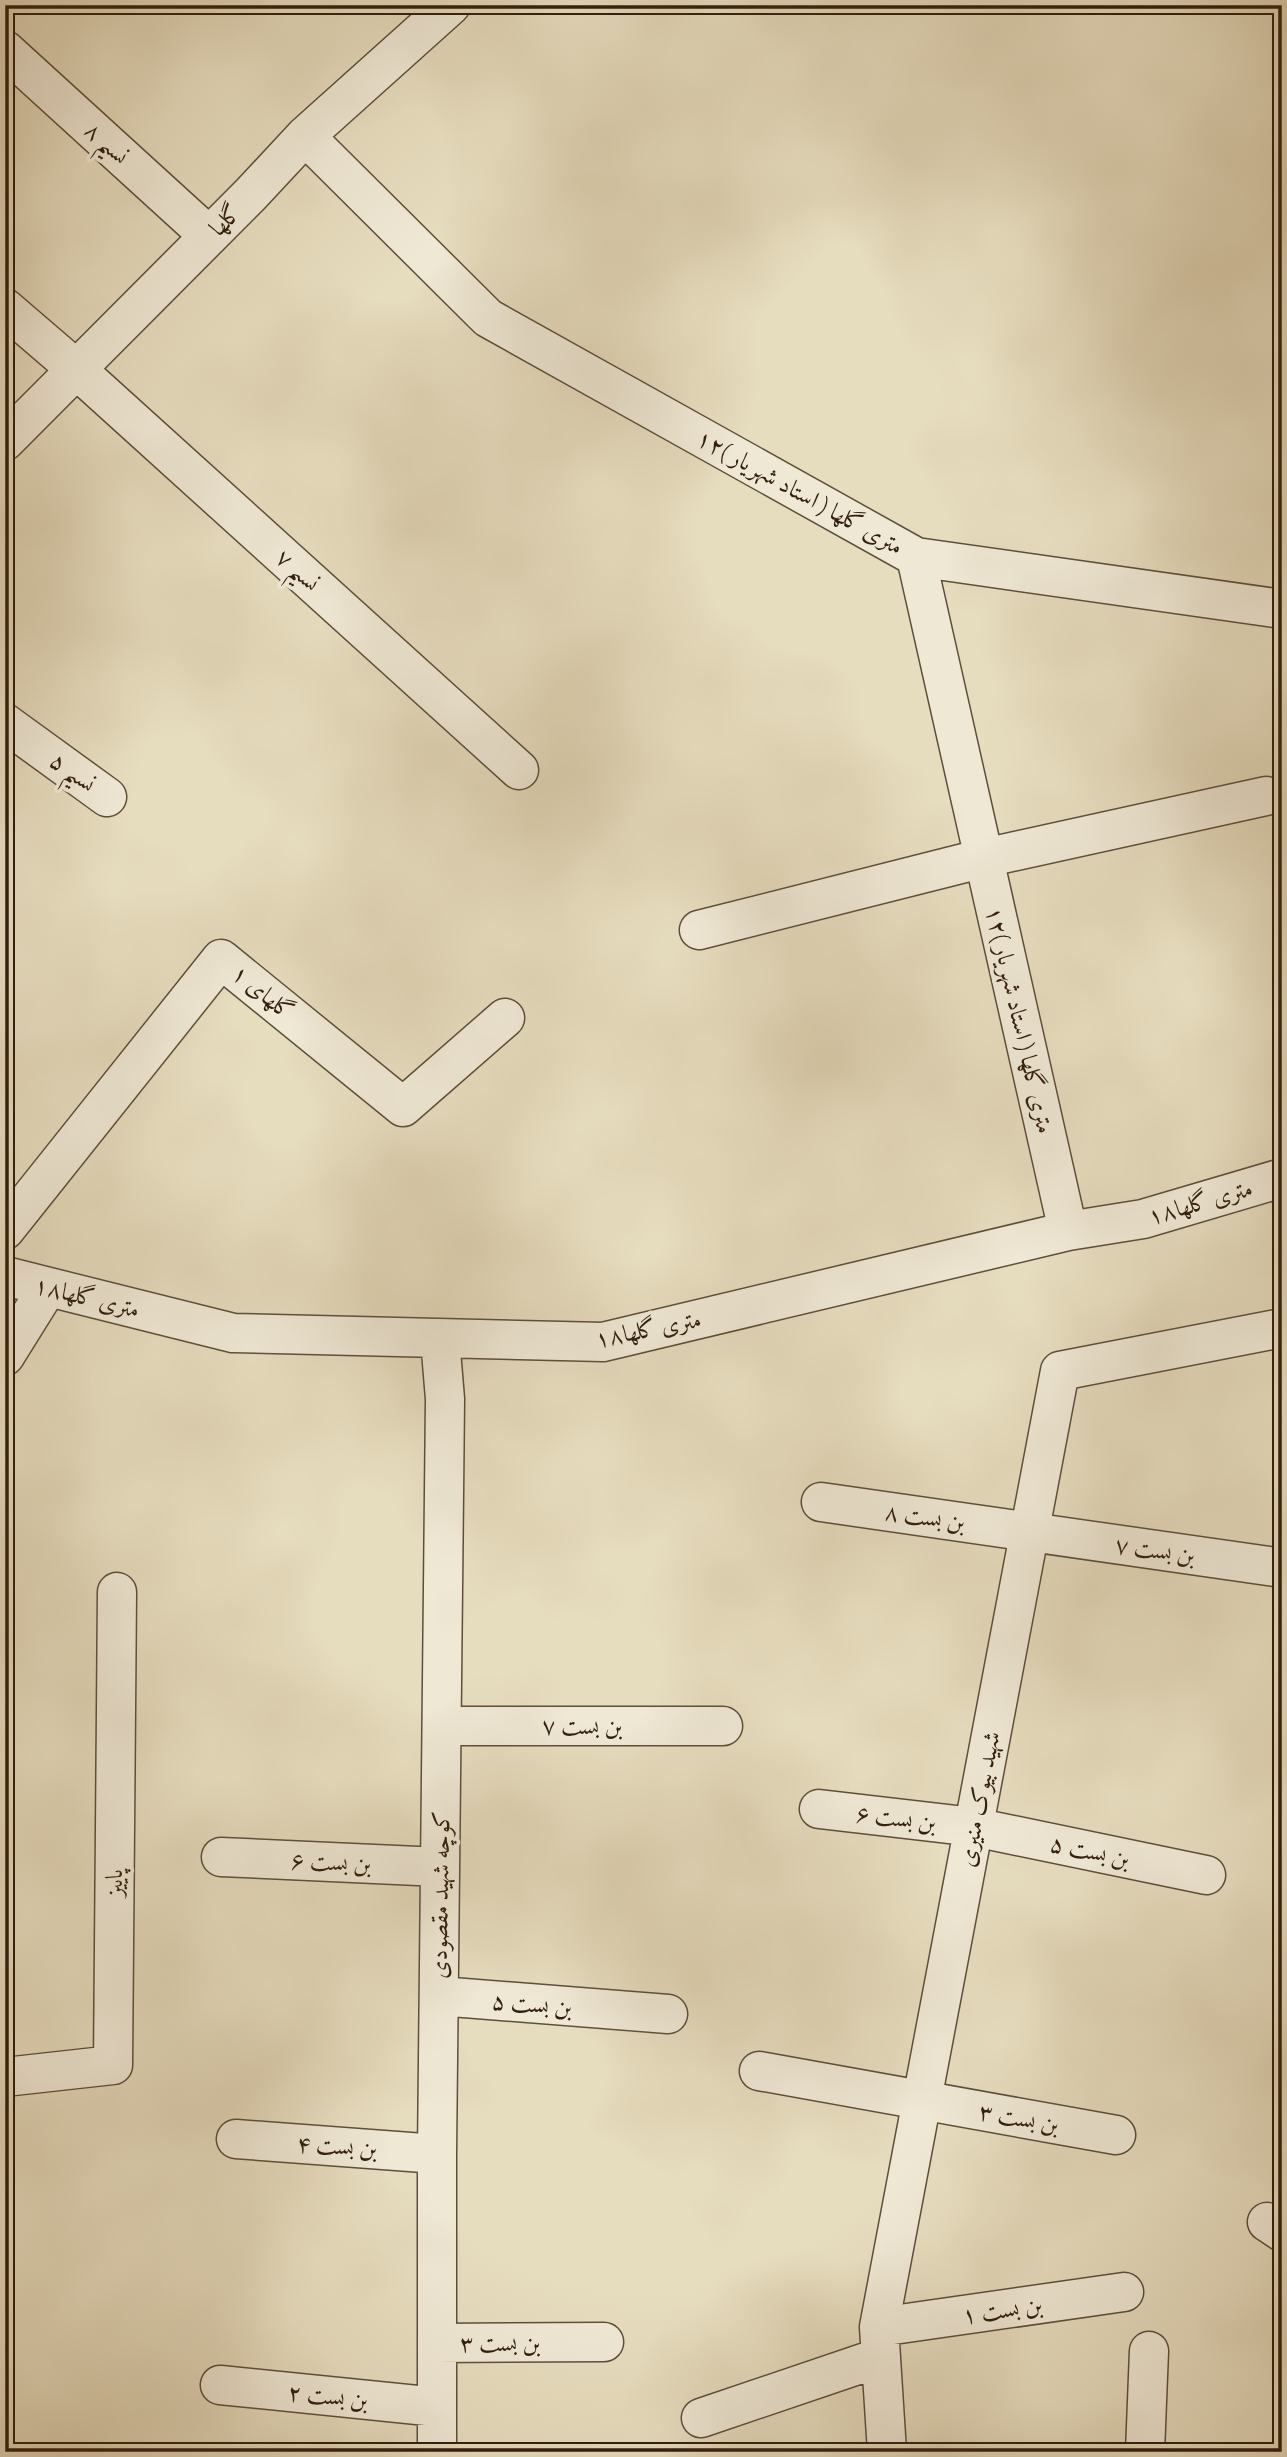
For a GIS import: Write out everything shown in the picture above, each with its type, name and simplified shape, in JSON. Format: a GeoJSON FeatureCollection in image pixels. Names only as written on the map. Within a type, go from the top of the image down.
{"type":"FeatureCollection","features":[{"type":"Feature","properties":{"kind":"street","name":"گلها"},"geometry":{"type":"LineString","coordinates":[[5,441],[305,136],[451,5]]}},
{"type":"Feature","properties":{"kind":"street","name":"نسیم ۸"},"geometry":{"type":"LineString","coordinates":[[5,50],[209,236]]}},
{"type":"Feature","properties":{"kind":"street","name":"۱۲متری گلها ( استاد شهریار )"},"geometry":{"type":"LineString","coordinates":[[305,136],[488,318],[916,556],[1068,1231]]}},
{"type":"Feature","properties":{"kind":"street","name":"نسیم ۷"},"geometry":{"type":"LineString","coordinates":[[5,309],[76,369],[519,770]]}},
{"type":"Feature","properties":{"kind":"street"},"geometry":{"type":"LineString","coordinates":[[916,556],[1282,609]]}},
{"type":"Feature","properties":{"kind":"street","name":"نسیم ۵"},"geometry":{"type":"LineString","coordinates":[[5,723],[107,797]]}},
{"type":"Feature","properties":{"kind":"street"},"geometry":{"type":"LineString","coordinates":[[699,930],[984,858],[1266,796]]}},
{"type":"Feature","properties":{"kind":"street","name":"گلهای ۱"},"geometry":{"type":"LineString","coordinates":[[5,1230],[221,959],[403,1107],[505,1018]]}},
{"type":"Feature","properties":{"kind":"street","name":"۱۸متری گلها"},"geometry":{"type":"LineString","coordinates":[[5,1276],[233,1333],[603,1342],[1068,1231],[1143,1219],[1282,1178]]}},
{"type":"Feature","properties":{"kind":"street"},"geometry":{"type":"LineString","coordinates":[[5,1356],[48,1287]]}},
{"type":"Feature","properties":{"kind":"street","name":"شهید بیوک منیری"},"geometry":{"type":"LineString","coordinates":[[887,2452],[880,2342],[922,2101],[1060,1371],[1282,1328]]}},
{"type":"Feature","properties":{"kind":"street","name":"کوچه شهید مقصودی"},"geometry":{"type":"LineString","coordinates":[[437,2452],[437,2154],[445,1399],[440,1339]]}},
{"type":"Feature","properties":{"kind":"street","name":"بن بست ۸"},"geometry":{"type":"LineString","coordinates":[[821,1502],[1029,1532]]}},
{"type":"Feature","properties":{"kind":"street","name":"بن بست ۷"},"geometry":{"type":"LineString","coordinates":[[1029,1532],[1282,1568]]}},
{"type":"Feature","properties":{"kind":"street","name":"پاییز"},"geometry":{"type":"LineString","coordinates":[[5,2077],[113,2065],[117,1592]]}},
{"type":"Feature","properties":{"kind":"street","name":"بن بست ۷"},"geometry":{"type":"LineString","coordinates":[[442,1726],[723,1726]]}},
{"type":"Feature","properties":{"kind":"street","name":"بن بست ۶"},"geometry":{"type":"LineString","coordinates":[[819,1809],[974,1827]]}},
{"type":"Feature","properties":{"kind":"street","name":"بن بست ۵"},"geometry":{"type":"LineString","coordinates":[[974,1827],[1206,1875]]}},
{"type":"Feature","properties":{"kind":"street","name":"بن بست ۶"},"geometry":{"type":"LineString","coordinates":[[221,1857],[440,1867]]}},
{"type":"Feature","properties":{"kind":"street","name":"بن بست ۵"},"geometry":{"type":"LineString","coordinates":[[439,1996],[668,2014]]}},
{"type":"Feature","properties":{"kind":"street"},"geometry":{"type":"LineString","coordinates":[[759,2071],[922,2101]]}},
{"type":"Feature","properties":{"kind":"street","name":"بن بست ۳"},"geometry":{"type":"LineString","coordinates":[[922,2101],[1116,2135]]}},
{"type":"Feature","properties":{"kind":"street","name":"بن بست ۴"},"geometry":{"type":"LineString","coordinates":[[236,2139],[437,2154]]}},
{"type":"Feature","properties":{"kind":"street","name":"بن بست ۱"},"geometry":{"type":"LineString","coordinates":[[880,2342],[1124,2292]]}},
{"type":"Feature","properties":{"kind":"street","name":"بن بست ۳"},"geometry":{"type":"LineString","coordinates":[[437,2343],[604,2342]]}},
{"type":"Feature","properties":{"kind":"street"},"geometry":{"type":"LineString","coordinates":[[701,2418],[880,2342]]}},
{"type":"Feature","properties":{"kind":"street"},"geometry":{"type":"LineString","coordinates":[[1145,2452],[1149,2351]]}},
{"type":"Feature","properties":{"kind":"street","name":"بن بست ۲"},"geometry":{"type":"LineString","coordinates":[[220,2385],[437,2407]]}}]}
